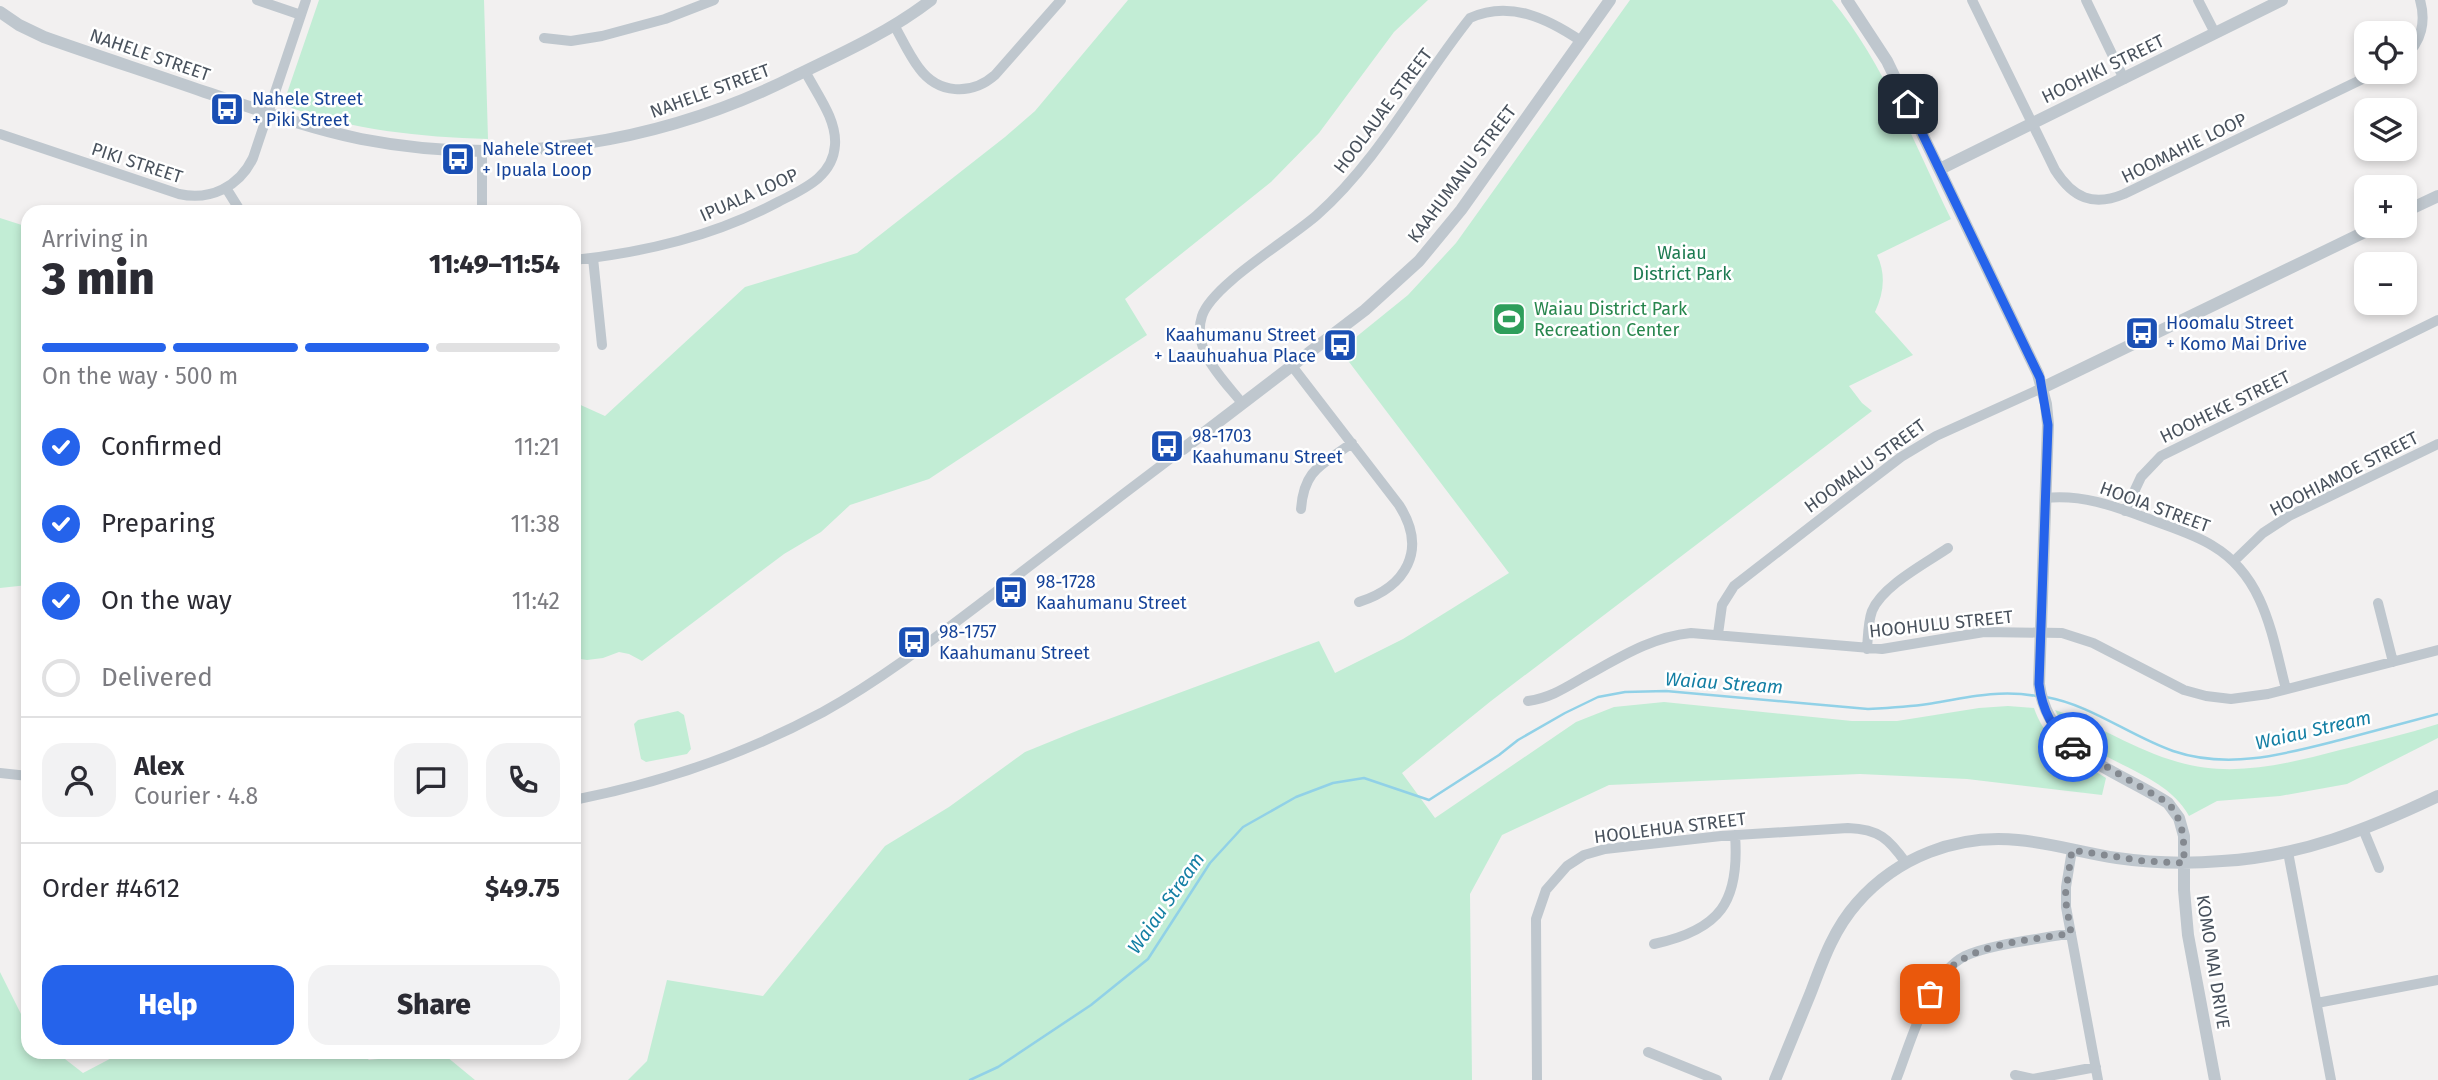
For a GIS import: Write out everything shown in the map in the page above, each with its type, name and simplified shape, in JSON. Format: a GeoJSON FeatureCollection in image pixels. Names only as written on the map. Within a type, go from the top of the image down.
{"type":"FeatureCollection","features":[{"type":"Feature","properties":{"kind":"street"},"geometry":{"type":"LineString","coordinates":[[257,0],[301,15]]}},
{"type":"Feature","properties":{"kind":"street"},"geometry":{"type":"LineString","coordinates":[[237,205],[226,188],[250,165],[306,0]]}},
{"type":"Feature","properties":{"kind":"street"},"geometry":{"type":"LineString","coordinates":[[544,38],[571,41],[602,36],[665,19],[714,0]]}},
{"type":"Feature","properties":{"kind":"street","name":"NAHELE STREET"},"geometry":{"type":"LineString","coordinates":[[0,12],[44,37],[322,130],[386,143],[482,151],[579,145],[650,131],[742,101],[894,25],[931,0]]}},
{"type":"Feature","properties":{"kind":"street"},"geometry":{"type":"LineString","coordinates":[[894,25],[916,65],[926,76],[947,88],[962,90],[982,85],[995,75],[1061,0]]}},
{"type":"Feature","properties":{"kind":"street","name":"KAAHUMANU STREET"},"geometry":{"type":"LineString","coordinates":[[581,798],[646,783],[729,756],[797,725],[851,696],[909,658],[1292,366],[1387,292],[1433,246],[1609,0]]}},
{"type":"Feature","properties":{"kind":"street","name":"KOMO MAI DRIVE"},"geometry":{"type":"LineString","coordinates":[[1847,0],[1887,61],[2034,364],[2042,388],[2048,425],[2039,684],[2046,711],[2056,730],[2075,748],[2168,803],[2175,810],[2182,826],[2188,935],[2215,1080]]}},
{"type":"Feature","properties":{"kind":"street","name":"HOOMAHIE LOOP"},"geometry":{"type":"LineString","coordinates":[[1972,0],[2055,170],[2067,187],[2085,198],[2109,199],[2124,194],[2354,83]]}},
{"type":"Feature","properties":{"kind":"street"},"geometry":{"type":"LineString","coordinates":[[2086,0],[2124,79]]}},
{"type":"Feature","properties":{"kind":"street"},"geometry":{"type":"LineString","coordinates":[[2198,0],[2215,33]]}},
{"type":"Feature","properties":{"kind":"street","name":"HOOHIKI STREET"},"geometry":{"type":"LineString","coordinates":[[1940,169],[2282,0]]}},
{"type":"Feature","properties":{"kind":"street"},"geometry":{"type":"LineString","coordinates":[[2417,40],[2424,16],[2420,0]]}},
{"type":"Feature","properties":{"kind":"street","name":"HOOLAUAE STREET"},"geometry":{"type":"LineString","coordinates":[[1242,403],[1210,362],[1202,346],[1200,326],[1209,302],[1223,287],[1307,224],[1344,189],[1377,149],[1470,18],[1481,9],[1496,4],[1516,3],[1536,10],[1581,41]]}},
{"type":"Feature","properties":{"kind":"street","name":"IPUALA LOOP"},"geometry":{"type":"LineString","coordinates":[[581,259],[656,247],[712,231],[761,211],[817,180],[831,160],[835,137],[830,119],[805,71]]}},
{"type":"Feature","properties":{"kind":"street","name":"PIKI STREET"},"geometry":{"type":"LineString","coordinates":[[0,134],[179,194],[197,197],[226,188]]}},
{"type":"Feature","properties":{"kind":"street"},"geometry":{"type":"LineString","coordinates":[[481,205],[482,151]]}},
{"type":"Feature","properties":{"kind":"street"},"geometry":{"type":"LineString","coordinates":[[2417,206],[2438,196]]}},
{"type":"Feature","properties":{"kind":"street","name":"HOOMALU STREET"},"geometry":{"type":"LineString","coordinates":[[1718,634],[1722,605],[1734,586],[1901,457],[1936,436],[2042,388],[2354,237]]}},
{"type":"Feature","properties":{"kind":"street"},"geometry":{"type":"LineString","coordinates":[[593,258],[602,345]]}},
{"type":"Feature","properties":{"kind":"street","name":"HOOHEKE STREET"},"geometry":{"type":"LineString","coordinates":[[2125,511],[2141,477],[2161,456],[2438,320]]}},
{"type":"Feature","properties":{"kind":"street"},"geometry":{"type":"LineString","coordinates":[[1292,366],[1405,515],[1412,541],[1410,559],[1400,578],[1379,596],[1359,603]]}},
{"type":"Feature","properties":{"kind":"street"},"geometry":{"type":"LineString","coordinates":[[1301,509],[1304,488],[1310,476],[1352,443]]}},
{"type":"Feature","properties":{"kind":"street","name":"HOOHIAMOE STREET"},"geometry":{"type":"LineString","coordinates":[[2234,561],[2280,521],[2438,444]]}},
{"type":"Feature","properties":{"kind":"street","name":"HOOIA STREET"},"geometry":{"type":"LineString","coordinates":[[2045,498],[2081,498],[2125,511],[2205,541],[2234,561],[2253,584],[2264,608],[2286,689]]}},
{"type":"Feature","properties":{"kind":"street"},"geometry":{"type":"LineString","coordinates":[[1867,649],[1870,619],[1882,596],[1948,548]]}},
{"type":"Feature","properties":{"kind":"street"},"geometry":{"type":"LineString","coordinates":[[2378,603],[2393,662]]}},
{"type":"Feature","properties":{"kind":"street","name":"HOOHULU STREET"},"geometry":{"type":"LineString","coordinates":[[1528,701],[1547,698],[1657,639],[1691,633],[1867,649],[1896,648],[1984,632],[2062,633],[2084,639],[2172,684],[2196,694],[2218,698],[2243,698],[2286,689],[2438,650]]}},
{"type":"Feature","properties":{"kind":"street"},"geometry":{"type":"LineString","coordinates":[[0,773],[21,775]]}},
{"type":"Feature","properties":{"kind":"street"},"geometry":{"type":"LineString","coordinates":[[1775,1080],[1837,930],[1867,892],[1906,863],[1939,849],[1980,839],[2021,840],[2144,861],[2225,861],[2288,852],[2364,830],[2438,796]]}},
{"type":"Feature","properties":{"kind":"street","name":"HOOLEHUA STREET"},"geometry":{"type":"LineString","coordinates":[[1537,1080],[1535,929],[1538,910],[1552,882],[1567,866],[1594,852],[1735,835],[1848,828],[1865,829],[1886,838],[1906,863]]}},
{"type":"Feature","properties":{"kind":"street"},"geometry":{"type":"LineString","coordinates":[[2364,830],[2379,868]]}},
{"type":"Feature","properties":{"kind":"street"},"geometry":{"type":"LineString","coordinates":[[1654,944],[1695,933],[1726,901],[1734,880],[1735,835]]}},
{"type":"Feature","properties":{"kind":"street"},"geometry":{"type":"LineString","coordinates":[[2072,850],[2065,897],[2098,1080]]}},
{"type":"Feature","properties":{"kind":"street"},"geometry":{"type":"LineString","coordinates":[[2288,852],[2331,1080]]}},
{"type":"Feature","properties":{"kind":"street"},"geometry":{"type":"LineString","coordinates":[[1896,1080],[1930,994],[1950,967],[1965,956],[1984,950],[2071,933]]}},
{"type":"Feature","properties":{"kind":"street"},"geometry":{"type":"LineString","coordinates":[[2317,1003],[2438,980]]}},
{"type":"Feature","properties":{"kind":"street"},"geometry":{"type":"LineString","coordinates":[[1648,1052],[1717,1080]]}},
{"type":"Feature","properties":{"kind":"street"},"geometry":{"type":"LineString","coordinates":[[2015,1075],[2033,1079],[2096,1067]]}},
{"type":"Feature","properties":{"kind":"green space"},"geometry":{"type":"Polygon","coordinates":[[[319,0],[484,0],[488,139],[362,127],[289,107],[285,99],[319,0]]]}},
{"type":"Feature","properties":{"kind":"green space"},"geometry":{"type":"Polygon","coordinates":[[[1128,0],[1428,0],[1394,32],[1319,133],[1271,182],[1125,299],[1147,335],[929,479],[850,505],[821,532],[784,554],[642,661],[619,652],[603,658],[581,659],[581,405],[605,416],[745,287],[857,253],[1035,111],[1128,0]]]}},
{"type":"Feature","properties":{"kind":"green space","name":"Waiau District Park"},"geometry":{"type":"Polygon","coordinates":[[[1630,0],[1832,0],[1851,25],[1883,78],[1951,219],[1877,255],[1883,284],[1875,312],[1913,355],[1849,386],[1872,411],[1491,701],[1402,773],[1435,818],[1576,722],[1614,707],[1664,702],[1852,721],[1897,721],[2008,706],[2034,708],[2039,721],[2054,741],[2106,778],[2102,795],[1967,779],[1860,774],[1609,785],[1502,835],[1470,894],[1472,1080],[628,1080],[647,1061],[667,980],[763,996],[885,846],[949,807],[1025,752],[1319,641],[1335,673],[1403,639],[1509,573],[1340,350],[1408,295],[1456,243],[1630,0]]]}},
{"type":"Feature","properties":{"kind":"green space"},"geometry":{"type":"Polygon","coordinates":[[[0,218],[21,225],[21,586],[0,588],[0,218]]]}},
{"type":"Feature","properties":{"kind":"green space"},"geometry":{"type":"Polygon","coordinates":[[[2055,710],[2162,757],[2199,767],[2219,769],[2259,767],[2300,760],[2438,724],[2438,738],[2347,784],[2280,796],[2217,801],[2189,816],[2176,799],[2160,786],[2083,742],[2067,728],[2055,710]]]}},
{"type":"Feature","properties":{"kind":"green space"},"geometry":{"type":"Polygon","coordinates":[[[678,711],[684,715],[691,749],[687,754],[646,762],[641,759],[634,724],[638,720],[678,711]]]}},
{"type":"Feature","properties":{"kind":"green space"},"geometry":{"type":"Polygon","coordinates":[[[0,972],[21,1014],[21,1059],[65,1059],[83,1073],[110,1059],[450,1059],[475,1080],[0,1080],[0,972]]]}},
{"type":"Feature","properties":{"kind":"waterway","name":"Waiau Stream"},"geometry":{"type":"LineString","coordinates":[[970,1080],[998,1067],[1091,1005],[1148,959],[1210,863],[1243,827],[1296,797],[1333,783],[1364,778],[1429,800],[1518,740],[1565,713],[1598,697],[1625,692],[1666,691],[1868,709],[1921,705],[1995,694],[2036,696]]}},
{"type":"Feature","properties":{"kind":"waterway","name":"Waiau Stream"},"geometry":{"type":"LineString","coordinates":[[2046,697],[2079,707],[2173,751],[2194,757],[2236,760],[2278,755],[2438,714]]}},
{"type":"Feature","properties":{"kind":"way so far"},"geometry":{"type":"LineString","coordinates":[[1930,994],[1944,972],[1965,956],[2071,933],[2065,897],[2072,850],[2144,861],[2184,863],[2184,836],[2175,810],[2168,803],[2073,747]]}},
{"type":"Feature","properties":{"kind":"place","name":"Nahele Street + Piki Street"},"geometry":{"type":"Point","coordinates":[227,109]}},
{"type":"Feature","properties":{"kind":"place","name":"Nahele Street + Ipuala Loop"},"geometry":{"type":"Point","coordinates":[458,159]}},
{"type":"Feature","properties":{"kind":"place","name":"Waiau District Park Recreation Center"},"geometry":{"type":"Point","coordinates":[1509,319]}},
{"type":"Feature","properties":{"kind":"place","name":"Hoomalu Street + Komo Mai Drive"},"geometry":{"type":"Point","coordinates":[2142,333]}},
{"type":"Feature","properties":{"kind":"place","name":"Kaahumanu Street + Laauhuahua Place"},"geometry":{"type":"Point","coordinates":[1340,345]}},
{"type":"Feature","properties":{"kind":"place","name":"98-1703 Kaahumanu Street"},"geometry":{"type":"Point","coordinates":[1167,446]}},
{"type":"Feature","properties":{"kind":"place","name":"98-1728 Kaahumanu Street"},"geometry":{"type":"Point","coordinates":[1011,592]}},
{"type":"Feature","properties":{"kind":"place","name":"98-1757 Kaahumanu Street"},"geometry":{"type":"Point","coordinates":[914,642]}},
{"type":"Feature","properties":{"kind":"route"},"geometry":{"type":"LineString","coordinates":[[1908,104],[2040,378],[2048,425],[2039,684],[2042,703],[2050,720],[2064,740],[2073,747]]}}]}
